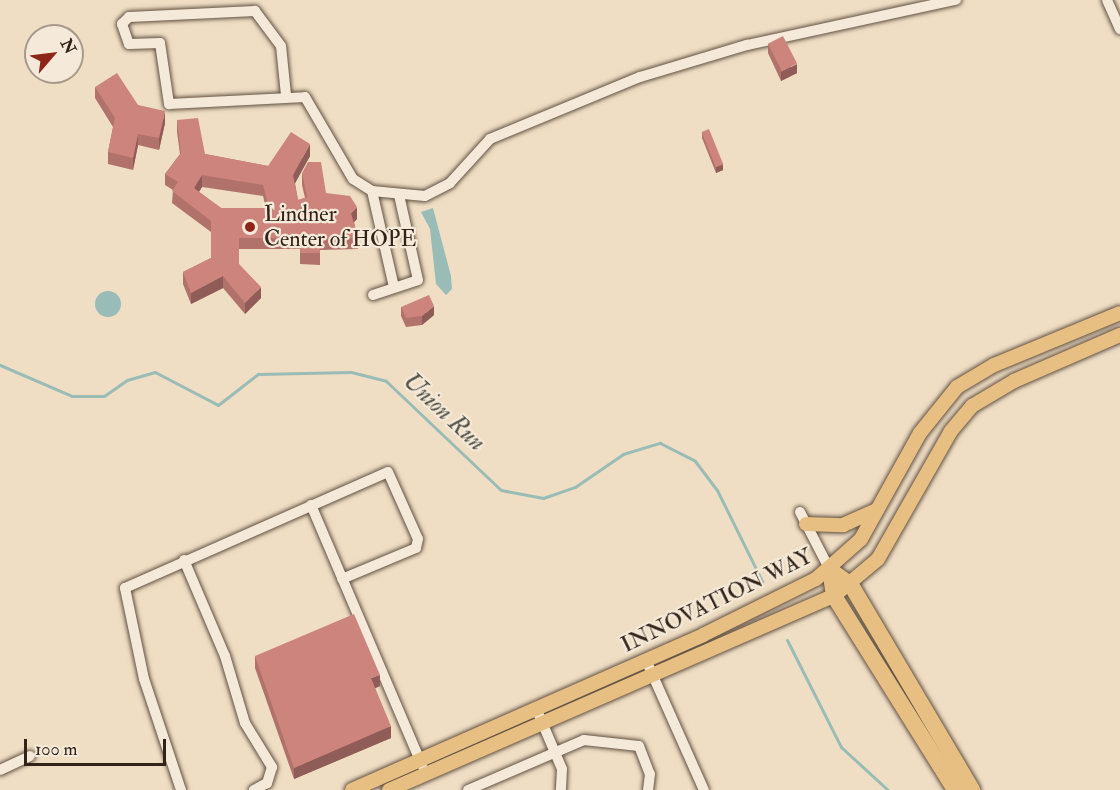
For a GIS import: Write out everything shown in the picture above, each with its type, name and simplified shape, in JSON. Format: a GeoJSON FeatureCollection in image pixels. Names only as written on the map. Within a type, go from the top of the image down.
{"type":"FeatureCollection","features":[{"type":"Feature","properties":{"kind":"highway"},"geometry":{"type":"LineString","coordinates":[[830,570],[851,585],[972,790]]}},
{"type":"Feature","properties":{"kind":"highway"},"geometry":{"type":"LineString","coordinates":[[830,570],[834,596],[955,790]]}},
{"type":"Feature","properties":{"kind":"main road","name":"INNOVATION WAY"},"geometry":{"type":"LineString","coordinates":[[352,790],[646,660],[830,570],[853,550],[920,433],[957,387],[994,365],[1120,313]]}},
{"type":"Feature","properties":{"kind":"main road","name":"INNOVATION WAY"},"geometry":{"type":"LineString","coordinates":[[388,790],[834,596],[851,585],[878,559],[951,431],[972,406],[1014,381],[1120,335]]}},
{"type":"Feature","properties":{"kind":"main road"},"geometry":{"type":"LineString","coordinates":[[803,518],[843,525],[877,510]]}},
{"type":"Feature","properties":{"kind":"street"},"geometry":{"type":"LineString","coordinates":[[286,94],[281,46],[255,11],[129,17],[122,24],[129,44],[160,43],[169,104],[286,94],[312,103],[339,161],[372,190],[399,195],[439,191],[490,139],[640,77],[747,45],[956,0]]}},
{"type":"Feature","properties":{"kind":"street"},"geometry":{"type":"LineString","coordinates":[[1107,0],[1120,29]]}},
{"type":"Feature","properties":{"kind":"street"},"geometry":{"type":"LineString","coordinates":[[372,190],[394,287]]}},
{"type":"Feature","properties":{"kind":"street"},"geometry":{"type":"LineString","coordinates":[[373,295],[418,280],[399,195]]}},
{"type":"Feature","properties":{"kind":"street"},"geometry":{"type":"LineString","coordinates":[[180,790],[123,599],[129,585],[388,472],[418,539],[412,551],[342,579]]}},
{"type":"Feature","properties":{"kind":"street"},"geometry":{"type":"LineString","coordinates":[[311,505],[426,774]]}},
{"type":"Feature","properties":{"kind":"street"},"geometry":{"type":"LineString","coordinates":[[803,518],[830,570]]}},
{"type":"Feature","properties":{"kind":"street"},"geometry":{"type":"LineString","coordinates":[[184,560],[225,656],[245,723],[273,767],[267,783],[254,790]]}},
{"type":"Feature","properties":{"kind":"street"},"geometry":{"type":"LineString","coordinates":[[646,660],[704,790]]}},
{"type":"Feature","properties":{"kind":"street"},"geometry":{"type":"LineString","coordinates":[[536,708],[562,769],[561,790]]}},
{"type":"Feature","properties":{"kind":"street"},"geometry":{"type":"LineString","coordinates":[[468,790],[584,740],[639,746],[650,774],[648,790]]}},
{"type":"Feature","properties":{"kind":"street"},"geometry":{"type":"LineString","coordinates":[[0,770],[30,756]]}},
{"type":"Feature","properties":{"kind":"water"},"geometry":{"type":"Polygon","coordinates":[[[433,208],[451,276],[452,289],[446,295],[436,284],[430,229],[421,212],[433,208]]]}},
{"type":"Feature","properties":{"kind":"water"},"geometry":{"type":"Polygon","coordinates":[[[108,291],[117,295],[121,304],[117,313],[108,317],[99,313],[95,304],[99,295],[108,291]]]}},
{"type":"Feature","properties":{"kind":"building"},"geometry":{"type":"Polygon","coordinates":[[[783,36],[797,64],[782,71],[768,44],[783,36]]]}},
{"type":"Feature","properties":{"kind":"building"},"geometry":{"type":"Polygon","coordinates":[[[117,73],[138,105],[165,111],[159,138],[138,134],[133,158],[108,152],[115,118],[95,87],[117,73]]]}},
{"type":"Feature","properties":{"kind":"building"},"geometry":{"type":"Polygon","coordinates":[[[198,118],[205,154],[268,166],[291,132],[310,144],[293,175],[298,200],[307,197],[302,173],[308,162],[321,162],[326,193],[350,196],[357,207],[351,213],[358,238],[320,239],[320,253],[300,253],[301,238],[239,238],[239,264],[261,287],[245,303],[223,276],[191,293],[183,272],[211,258],[211,221],[172,191],[178,182],[165,174],[181,153],[177,120],[198,118]],[[202,175],[194,188],[221,208],[269,208],[263,185],[202,175]]]}},
{"type":"Feature","properties":{"kind":"building"},"geometry":{"type":"Polygon","coordinates":[[[709,129],[723,164],[716,167],[702,132],[709,129]]]}},
{"type":"Feature","properties":{"kind":"building"},"geometry":{"type":"Polygon","coordinates":[[[429,295],[434,306],[422,316],[406,318],[401,307],[429,295]]]}},
{"type":"Feature","properties":{"kind":"building"},"geometry":{"type":"Polygon","coordinates":[[[354,614],[380,675],[371,678],[391,726],[294,768],[255,656],[354,614]]]}},
{"type":"Feature","properties":{"kind":"waterway","name":"Union Run"},"geometry":{"type":"LineString","coordinates":[[0,365],[72,396],[104,396],[127,380],[155,372],[218,405],[258,374],[351,372],[386,381],[501,490],[543,498],[575,487],[623,454],[660,443],[695,461],[717,490],[762,581]]}},
{"type":"Feature","properties":{"kind":"waterway","name":"Union Run"},"geometry":{"type":"LineString","coordinates":[[787,640],[841,747],[888,790]]}},
{"type":"Feature","properties":{"kind":"place","name":"Lindner Center of HOPE"},"geometry":{"type":"Point","coordinates":[250,227]}}]}
